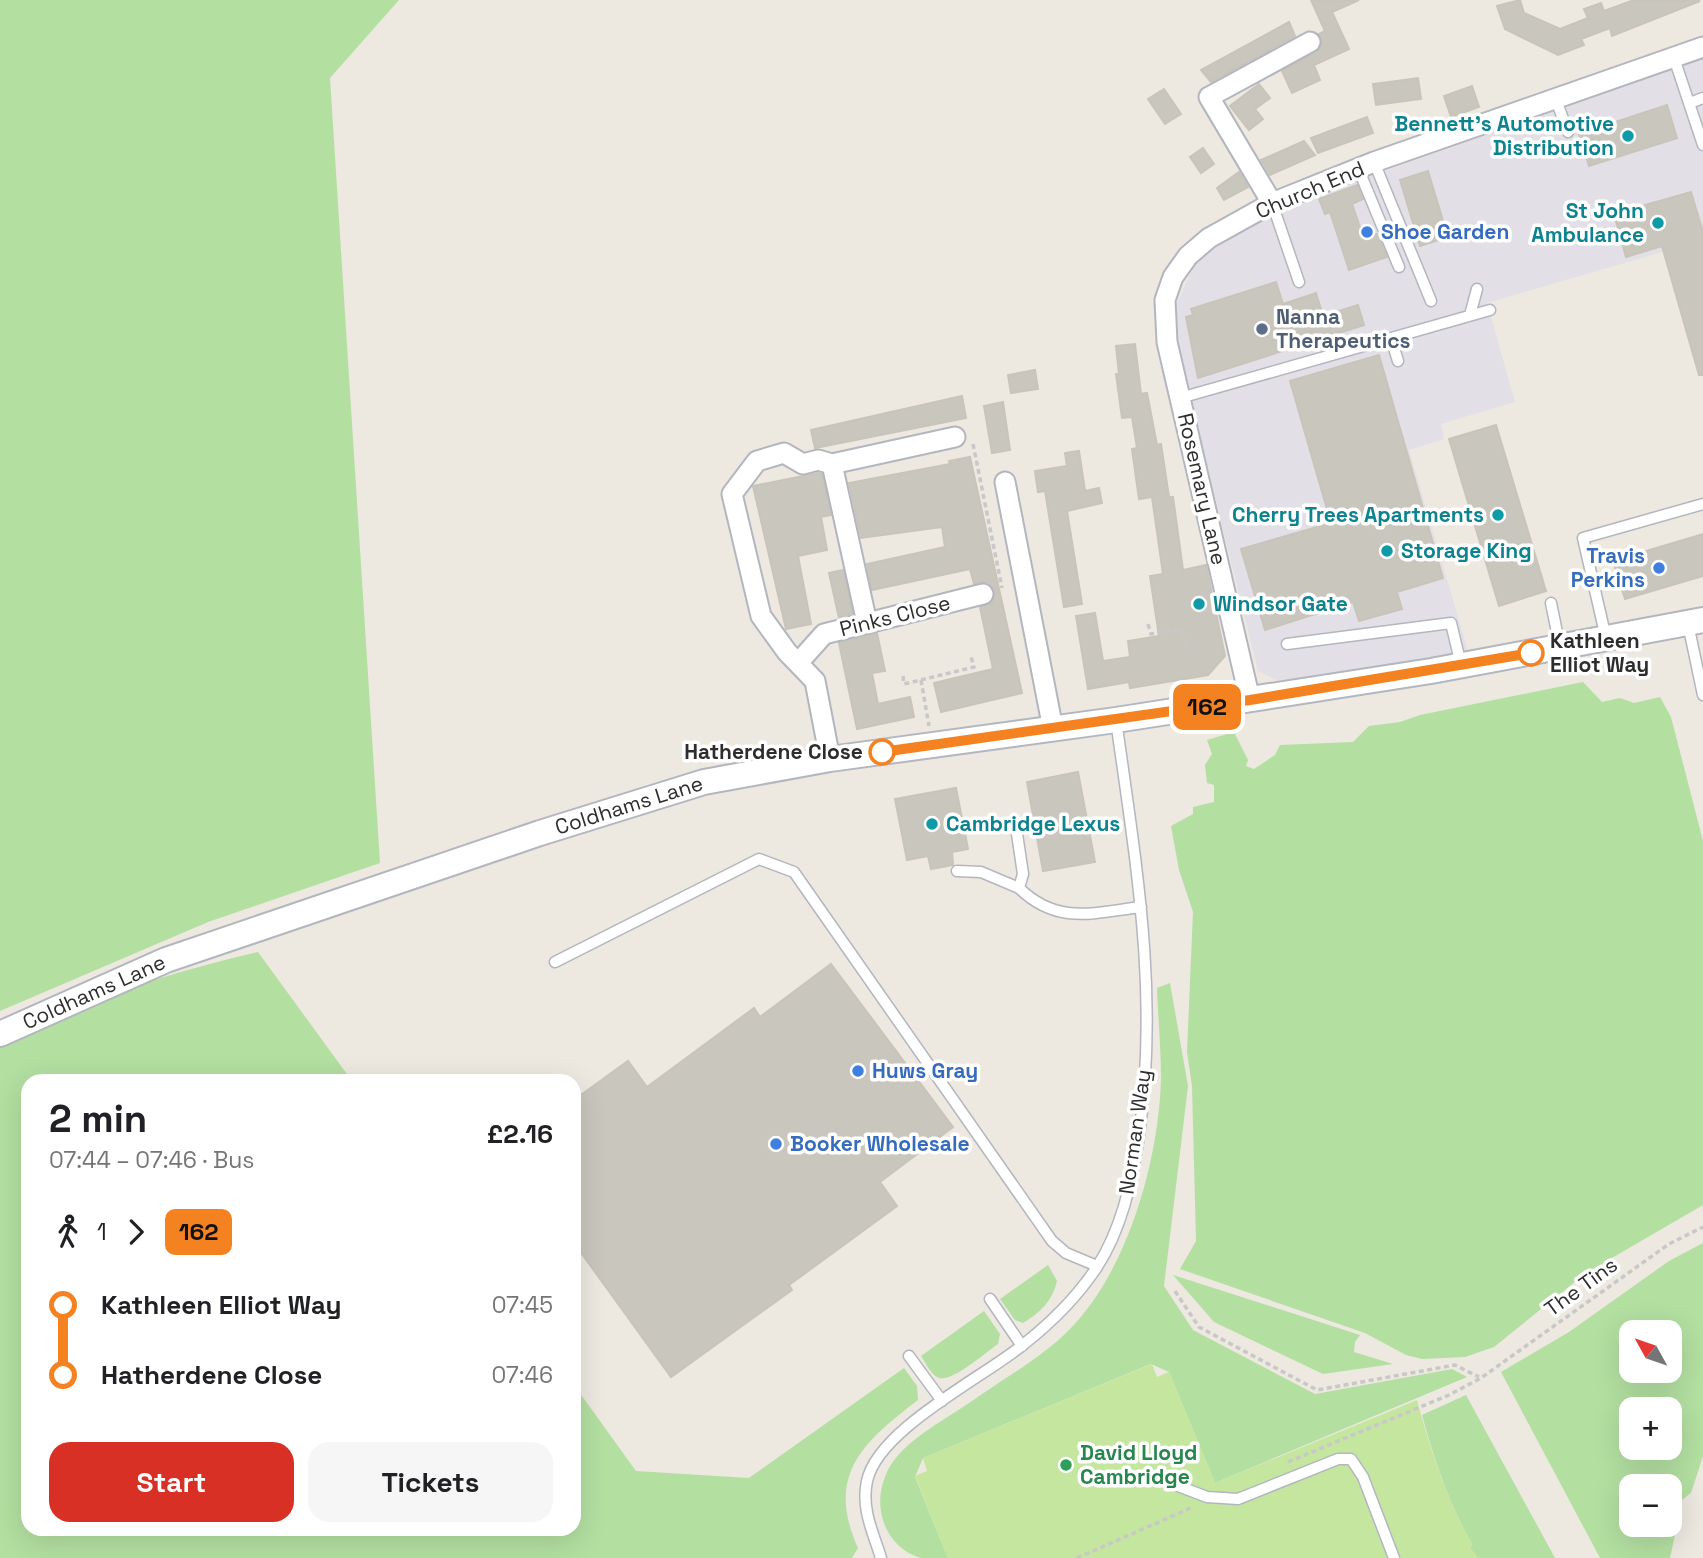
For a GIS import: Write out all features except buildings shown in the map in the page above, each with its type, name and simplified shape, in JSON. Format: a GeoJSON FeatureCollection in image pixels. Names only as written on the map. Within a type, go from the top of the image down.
{"type":"FeatureCollection","features":[{"type":"Feature","properties":{"kind":"street"},"geometry":{"type":"LineString","coordinates":[[1272,203],[1209,97],[1310,42]]}},
{"type":"Feature","properties":{"kind":"street","name":"Church End"},"geometry":{"type":"LineString","coordinates":[[1173,277],[1188,256],[1209,238],[1272,203],[1366,165],[1703,47]]}},
{"type":"Feature","properties":{"kind":"street","name":"Rosemary Lane"},"geometry":{"type":"LineString","coordinates":[[1173,277],[1165,300],[1167,342],[1250,700]]}},
{"type":"Feature","properties":{"kind":"street"},"geometry":{"type":"LineString","coordinates":[[831,759],[815,681],[761,616],[732,494],[757,461],[784,453],[803,464],[818,460],[832,464],[955,437]]}},
{"type":"Feature","properties":{"kind":"street"},"geometry":{"type":"LineString","coordinates":[[832,464],[867,623]]}},
{"type":"Feature","properties":{"kind":"street"},"geometry":{"type":"LineString","coordinates":[[1005,482],[1053,729]]}},
{"type":"Feature","properties":{"kind":"street","name":"Pinks Close"},"geometry":{"type":"LineString","coordinates":[[798,663],[824,634],[992,592]]}},
{"type":"Feature","properties":{"kind":"street","name":"Coldhams Lane"},"geometry":{"type":"LineString","coordinates":[[0,1034],[166,960],[527,837],[685,787],[831,759],[1116,720],[1461,666],[1695,621]]}},
{"type":"Feature","properties":{"kind":"lane"},"geometry":{"type":"LineString","coordinates":[[1674,58],[1703,145]]}},
{"type":"Feature","properties":{"kind":"lane"},"geometry":{"type":"LineString","coordinates":[[1690,103],[1703,99]]}},
{"type":"Feature","properties":{"kind":"lane"},"geometry":{"type":"LineString","coordinates":[[1556,100],[1568,132]]}},
{"type":"Feature","properties":{"kind":"lane"},"geometry":{"type":"LineString","coordinates":[[1366,165],[1399,267]]}},
{"type":"Feature","properties":{"kind":"lane"},"geometry":{"type":"LineString","coordinates":[[1366,165],[1431,301]]}},
{"type":"Feature","properties":{"kind":"lane"},"geometry":{"type":"LineString","coordinates":[[1272,203],[1298,282]]}},
{"type":"Feature","properties":{"kind":"lane"},"geometry":{"type":"LineString","coordinates":[[1470,315],[1477,289]]}},
{"type":"Feature","properties":{"kind":"lane"},"geometry":{"type":"LineString","coordinates":[[1181,398],[1490,310]]}},
{"type":"Feature","properties":{"kind":"lane"},"geometry":{"type":"LineString","coordinates":[[1391,338],[1398,361]]}},
{"type":"Feature","properties":{"kind":"lane"},"geometry":{"type":"LineString","coordinates":[[1606,639],[1583,538],[1703,503]]}},
{"type":"Feature","properties":{"kind":"lane"},"geometry":{"type":"LineString","coordinates":[[1551,603],[1560,648]]}},
{"type":"Feature","properties":{"kind":"lane"},"geometry":{"type":"LineString","coordinates":[[1695,621],[1703,695]]}},
{"type":"Feature","properties":{"kind":"lane"},"geometry":{"type":"LineString","coordinates":[[1287,644],[1451,623],[1461,666]]}},
{"type":"Feature","properties":{"kind":"lane","name":"Norman Way"},"geometry":{"type":"LineString","coordinates":[[881,1558],[864,1502],[867,1480],[874,1461],[887,1445],[942,1401],[1022,1346],[1058,1315],[1097,1266],[1125,1204],[1142,1115],[1148,1016],[1141,906],[1116,720]]}},
{"type":"Feature","properties":{"kind":"lane"},"geometry":{"type":"LineString","coordinates":[[1016,827],[1023,874],[1019,888]]}},
{"type":"Feature","properties":{"kind":"lane"},"geometry":{"type":"LineString","coordinates":[[555,962],[759,859],[794,872],[1052,1241],[1066,1253],[1097,1266]]}},
{"type":"Feature","properties":{"kind":"lane"},"geometry":{"type":"LineString","coordinates":[[957,871],[981,872],[1019,888],[1042,908],[1070,915],[1141,906]]}},
{"type":"Feature","properties":{"kind":"lane"},"geometry":{"type":"LineString","coordinates":[[990,1299],[1022,1346]]}},
{"type":"Feature","properties":{"kind":"lane"},"geometry":{"type":"LineString","coordinates":[[909,1356],[942,1401]]}},
{"type":"Feature","properties":{"kind":"lane"},"geometry":{"type":"LineString","coordinates":[[1173,1484],[1207,1497],[1238,1499],[1338,1459],[1351,1459],[1360,1469],[1394,1558]]}},
{"type":"Feature","properties":{"kind":"path"},"geometry":{"type":"LineString","coordinates":[[955,437],[971,434],[992,592],[1024,585]]}},
{"type":"Feature","properties":{"kind":"path"},"geometry":{"type":"LineString","coordinates":[[1148,624],[1151,634],[1182,629],[1186,647]]}},
{"type":"Feature","properties":{"kind":"path"},"geometry":{"type":"LineString","coordinates":[[903,676],[904,684],[974,667],[971,657]]}},
{"type":"Feature","properties":{"kind":"path"},"geometry":{"type":"LineString","coordinates":[[921,680],[932,745]]}},
{"type":"Feature","properties":{"kind":"path","name":"The Tins"},"geometry":{"type":"LineString","coordinates":[[1175,1291],[1199,1327],[1317,1390],[1455,1366],[1481,1378],[1669,1244],[1703,1227]]}},
{"type":"Feature","properties":{"kind":"shaded area"},"geometry":{"type":"Polygon","coordinates":[[[1703,57],[1703,240],[1487,303],[1515,402],[1441,424],[1444,439],[1409,450],[1468,651],[1281,682],[1258,671],[1177,344],[1175,307],[1195,264],[1215,247],[1280,209],[1703,57]]]}},
{"type":"Feature","properties":{"kind":"green space"},"geometry":{"type":"Polygon","coordinates":[[[0,0],[399,0],[330,78],[380,863],[208,922],[0,1011],[0,0]]]}},
{"type":"Feature","properties":{"kind":"green space"},"geometry":{"type":"Polygon","coordinates":[[[1583,682],[1602,702],[1620,698],[1634,703],[1660,697],[1671,717],[1703,841],[1703,1205],[1586,1273],[1494,1347],[1465,1357],[1422,1359],[1406,1355],[1365,1333],[1180,1269],[1196,1241],[1192,1086],[1187,1052],[1193,912],[1179,870],[1171,826],[1193,814],[1193,807],[1214,802],[1214,785],[1207,783],[1205,765],[1212,754],[1207,740],[1234,732],[1248,760],[1246,766],[1254,769],[1275,755],[1280,745],[1353,742],[1369,726],[1400,722],[1420,715],[1583,682]]]}},
{"type":"Feature","properties":{"kind":"green space"},"geometry":{"type":"Polygon","coordinates":[[[258,952],[347,1074],[21,1074],[21,1536],[581,1536],[581,1395],[636,1471],[749,1478],[904,1368],[917,1386],[918,1400],[866,1446],[855,1462],[848,1480],[846,1500],[849,1522],[858,1548],[852,1558],[0,1558],[0,1039],[63,1012],[192,969],[258,952]]]}},
{"type":"Feature","properties":{"kind":"green space"},"geometry":{"type":"Polygon","coordinates":[[[1170,983],[1188,1086],[1164,1286],[1193,1330],[1315,1394],[1452,1369],[1467,1377],[1215,1483],[1169,1372],[1151,1364],[923,1458],[915,1477],[948,1558],[921,1558],[909,1553],[891,1536],[881,1514],[881,1489],[891,1465],[910,1443],[1023,1367],[1070,1329],[1090,1305],[1124,1245],[1147,1178],[1154,1144],[1161,1078],[1157,988],[1170,983]]]}},
{"type":"Feature","properties":{"kind":"green space"},"geometry":{"type":"Polygon","coordinates":[[[1703,1243],[1703,1456],[1691,1493],[1682,1500],[1682,1474],[1619,1474],[1619,1537],[1675,1537],[1670,1558],[1600,1558],[1501,1372],[1569,1332],[1669,1261],[1703,1243]]]}},
{"type":"Feature","properties":{"kind":"green space"},"geometry":{"type":"Polygon","coordinates":[[[1048,1265],[1057,1281],[1049,1300],[1023,1323],[1015,1320],[1000,1299],[1048,1265]]]}},
{"type":"Feature","properties":{"kind":"green space"},"geometry":{"type":"Polygon","coordinates":[[[1173,1275],[1360,1335],[1355,1342],[1354,1352],[1393,1364],[1323,1374],[1214,1322],[1173,1275]]]}},
{"type":"Feature","properties":{"kind":"green space"},"geometry":{"type":"Polygon","coordinates":[[[984,1311],[1000,1334],[998,1344],[952,1376],[936,1376],[921,1356],[984,1311]]]}},
{"type":"Feature","properties":{"kind":"green space","name":"David Lloyd Cambridge"},"geometry":{"type":"Polygon","coordinates":[[[1152,1364],[1157,1377],[1169,1372],[1215,1483],[1417,1400],[1440,1474],[1472,1544],[1470,1548],[1478,1558],[948,1558],[915,1476],[927,1471],[923,1458],[1152,1364]]]}},
{"type":"Feature","properties":{"kind":"green space"},"geometry":{"type":"Polygon","coordinates":[[[1466,1395],[1555,1558],[1478,1558],[1470,1548],[1472,1544],[1443,1481],[1422,1415],[1466,1395]]]}},
{"type":"Feature","properties":{"kind":"bus line","name":"162"},"geometry":{"type":"LineString","coordinates":[[882,752],[1250,700],[1531,653]]}},
{"type":"Feature","properties":{"kind":"place","name":"Bennett's Automotive Distribution"},"geometry":{"type":"Point","coordinates":[1628,136]}},
{"type":"Feature","properties":{"kind":"place","name":"St John Ambulance"},"geometry":{"type":"Point","coordinates":[1658,223]}},
{"type":"Feature","properties":{"kind":"place","name":"Shoe Garden"},"geometry":{"type":"Point","coordinates":[1367,232]}},
{"type":"Feature","properties":{"kind":"place","name":"Nanna Therapeutics"},"geometry":{"type":"Point","coordinates":[1262,329]}},
{"type":"Feature","properties":{"kind":"place","name":"Cherry Trees Apartments"},"geometry":{"type":"Point","coordinates":[1498,515]}},
{"type":"Feature","properties":{"kind":"place","name":"Storage King"},"geometry":{"type":"Point","coordinates":[1387,551]}},
{"type":"Feature","properties":{"kind":"place","name":"Travis Perkins"},"geometry":{"type":"Point","coordinates":[1659,568]}},
{"type":"Feature","properties":{"kind":"place","name":"Windsor Gate"},"geometry":{"type":"Point","coordinates":[1199,604]}},
{"type":"Feature","properties":{"kind":"place","name":"Kathleen Elliot Way"},"geometry":{"type":"Point","coordinates":[1531,653]}},
{"type":"Feature","properties":{"kind":"place","name":"Hatherdene Close"},"geometry":{"type":"Point","coordinates":[882,752]}},
{"type":"Feature","properties":{"kind":"place","name":"Cambridge Lexus"},"geometry":{"type":"Point","coordinates":[932,824]}},
{"type":"Feature","properties":{"kind":"place","name":"Huws Gray"},"geometry":{"type":"Point","coordinates":[858,1071]}},
{"type":"Feature","properties":{"kind":"place","name":"Booker Wholesale"},"geometry":{"type":"Point","coordinates":[776,1144]}},
{"type":"Feature","properties":{"kind":"place","name":"David Lloyd Cambridge"},"geometry":{"type":"Point","coordinates":[1066,1465]}}]}
